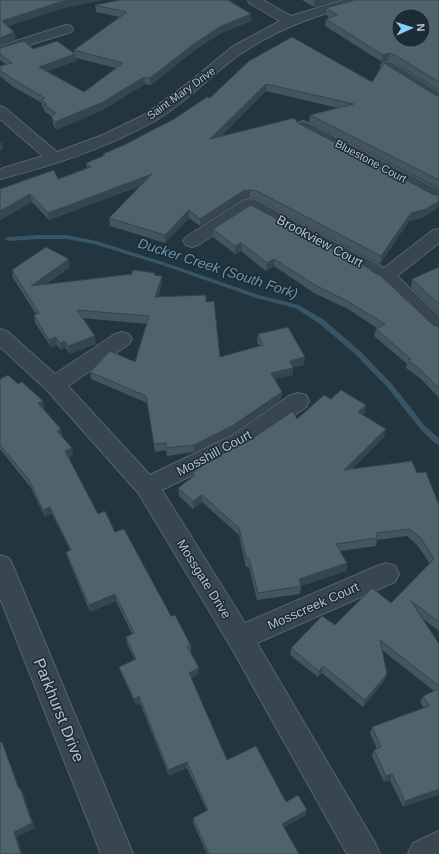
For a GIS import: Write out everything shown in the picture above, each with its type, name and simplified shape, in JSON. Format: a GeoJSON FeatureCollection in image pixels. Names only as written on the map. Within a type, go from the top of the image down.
{"type":"FeatureCollection","features":[{"type":"Feature","properties":{"kind":"street"},"geometry":{"type":"LineString","coordinates":[[254,0],[290,21]]}},
{"type":"Feature","properties":{"kind":"street","name":"Saint Mary Drive"},"geometry":{"type":"LineString","coordinates":[[0,174],[55,158],[111,137],[149,118],[192,87],[237,50],[290,21],[356,0]]}},
{"type":"Feature","properties":{"kind":"street"},"geometry":{"type":"LineString","coordinates":[[0,50],[66,29]]}},
{"type":"Feature","properties":{"kind":"street"},"geometry":{"type":"LineString","coordinates":[[388,66],[439,98]]}},
{"type":"Feature","properties":{"kind":"street"},"geometry":{"type":"LineString","coordinates":[[0,111],[55,158]]}},
{"type":"Feature","properties":{"kind":"street","name":"Bluestone Court"},"geometry":{"type":"LineString","coordinates":[[304,126],[439,196]]}},
{"type":"Feature","properties":{"kind":"street","name":"Brookview Court"},"geometry":{"type":"LineString","coordinates":[[192,241],[250,204],[385,276],[439,327]]}},
{"type":"Feature","properties":{"kind":"street"},"geometry":{"type":"LineString","coordinates":[[385,276],[439,234]]}},
{"type":"Feature","properties":{"kind":"street","name":"Mossgate Drive"},"geometry":{"type":"LineString","coordinates":[[0,336],[54,385],[147,487],[240,638],[364,854]]}},
{"type":"Feature","properties":{"kind":"street"},"geometry":{"type":"LineString","coordinates":[[54,385],[122,339]]}},
{"type":"Feature","properties":{"kind":"street","name":"Mosshill Court"},"geometry":{"type":"LineString","coordinates":[[147,487],[241,441],[298,401]]}},
{"type":"Feature","properties":{"kind":"street","name":"Parkhurst Drive"},"geometry":{"type":"LineString","coordinates":[[0,566],[117,854]]}},
{"type":"Feature","properties":{"kind":"street","name":"Mosscreek Court"},"geometry":{"type":"LineString","coordinates":[[240,638],[386,574]]}},
{"type":"Feature","properties":{"kind":"street"},"geometry":{"type":"LineString","coordinates":[[424,854],[439,847]]}},
{"type":"Feature","properties":{"kind":"building"},"geometry":{"type":"Polygon","coordinates":[[[0,0],[71,0],[60,2],[2,21],[14,32],[0,38],[0,0]]]}},
{"type":"Feature","properties":{"kind":"building"},"geometry":{"type":"Polygon","coordinates":[[[120,0],[228,0],[251,14],[221,26],[195,43],[150,78],[144,77],[103,102],[55,122],[51,117],[56,113],[44,105],[47,104],[41,100],[45,98],[0,70],[0,66],[12,63],[0,54],[0,48],[24,41],[33,49],[57,41],[75,54],[39,67],[84,92],[123,63],[74,50],[127,12],[95,5],[120,0]]]}},
{"type":"Feature","properties":{"kind":"building"},"geometry":{"type":"Polygon","coordinates":[[[355,0],[439,0],[439,82],[395,55],[389,53],[383,55],[326,19],[337,15],[326,8],[355,0]]]}},
{"type":"Feature","properties":{"kind":"building"},"geometry":{"type":"Polygon","coordinates":[[[292,37],[372,82],[384,63],[435,95],[439,96],[439,180],[310,115],[354,104],[266,84],[210,139],[294,118],[298,123],[434,195],[439,195],[439,201],[426,209],[411,213],[381,256],[257,191],[250,190],[243,191],[200,219],[189,210],[165,235],[109,218],[152,174],[48,213],[30,194],[0,211],[0,189],[54,170],[58,179],[91,167],[86,163],[105,155],[103,154],[126,144],[174,119],[207,97],[210,98],[249,61],[292,37]]]}},
{"type":"Feature","properties":{"kind":"building"},"geometry":{"type":"Polygon","coordinates":[[[251,205],[372,270],[371,271],[381,276],[433,325],[439,327],[439,388],[408,360],[411,359],[376,329],[385,324],[349,302],[315,285],[274,259],[267,263],[241,243],[235,246],[213,229],[251,205]]]}},
{"type":"Feature","properties":{"kind":"building"},"geometry":{"type":"Polygon","coordinates":[[[46,247],[69,259],[31,286],[132,274],[133,270],[155,273],[154,275],[162,276],[155,297],[206,295],[206,302],[214,301],[220,357],[263,345],[258,334],[288,327],[305,357],[290,361],[293,368],[271,373],[282,392],[232,426],[194,445],[166,448],[166,443],[154,444],[146,396],[90,372],[110,351],[135,362],[149,316],[77,310],[95,336],[68,346],[65,341],[60,343],[56,337],[49,340],[34,315],[39,313],[12,270],[46,247]]]}},
{"type":"Feature","properties":{"kind":"building"},"geometry":{"type":"Polygon","coordinates":[[[439,267],[439,304],[412,279],[439,267]]]}},
{"type":"Feature","properties":{"kind":"building"},"geometry":{"type":"Polygon","coordinates":[[[8,375],[18,384],[22,382],[43,401],[38,403],[61,429],[57,431],[72,448],[65,451],[98,514],[105,511],[115,532],[124,529],[171,616],[175,615],[191,646],[187,646],[199,668],[189,673],[227,760],[256,746],[286,802],[298,795],[307,810],[282,824],[299,854],[209,854],[193,818],[208,810],[187,762],[168,770],[139,696],[134,699],[119,667],[136,659],[126,637],[134,633],[115,594],[89,605],[66,552],[71,550],[50,507],[43,510],[29,480],[0,445],[0,379],[8,375]]]}},
{"type":"Feature","properties":{"kind":"building"},"geometry":{"type":"Polygon","coordinates":[[[341,390],[366,405],[358,412],[386,429],[344,470],[412,461],[417,473],[426,472],[439,505],[439,622],[411,601],[439,644],[439,686],[380,640],[387,674],[365,700],[323,666],[319,671],[291,648],[322,616],[335,625],[372,588],[391,603],[434,559],[421,538],[410,529],[376,533],[377,538],[336,544],[347,563],[299,579],[301,586],[258,593],[249,559],[247,560],[239,528],[202,495],[193,501],[178,488],[195,475],[192,473],[212,459],[250,440],[293,411],[297,419],[324,395],[331,399],[341,390]]]}},
{"type":"Feature","properties":{"kind":"building"},"geometry":{"type":"Polygon","coordinates":[[[439,689],[439,789],[405,801],[392,774],[386,776],[374,750],[381,747],[372,727],[429,706],[423,696],[439,689]]]}},
{"type":"Feature","properties":{"kind":"building"},"geometry":{"type":"Polygon","coordinates":[[[2,742],[32,823],[14,832],[21,854],[0,854],[0,743],[2,742]]]}},
{"type":"Feature","properties":{"kind":"waterway","name":"Ducker Creek (South Fork)"},"geometry":{"type":"LineString","coordinates":[[8,239],[66,237],[95,242],[170,266],[258,297],[297,306],[322,322],[358,353],[390,386],[423,428],[439,442]]}}]}
